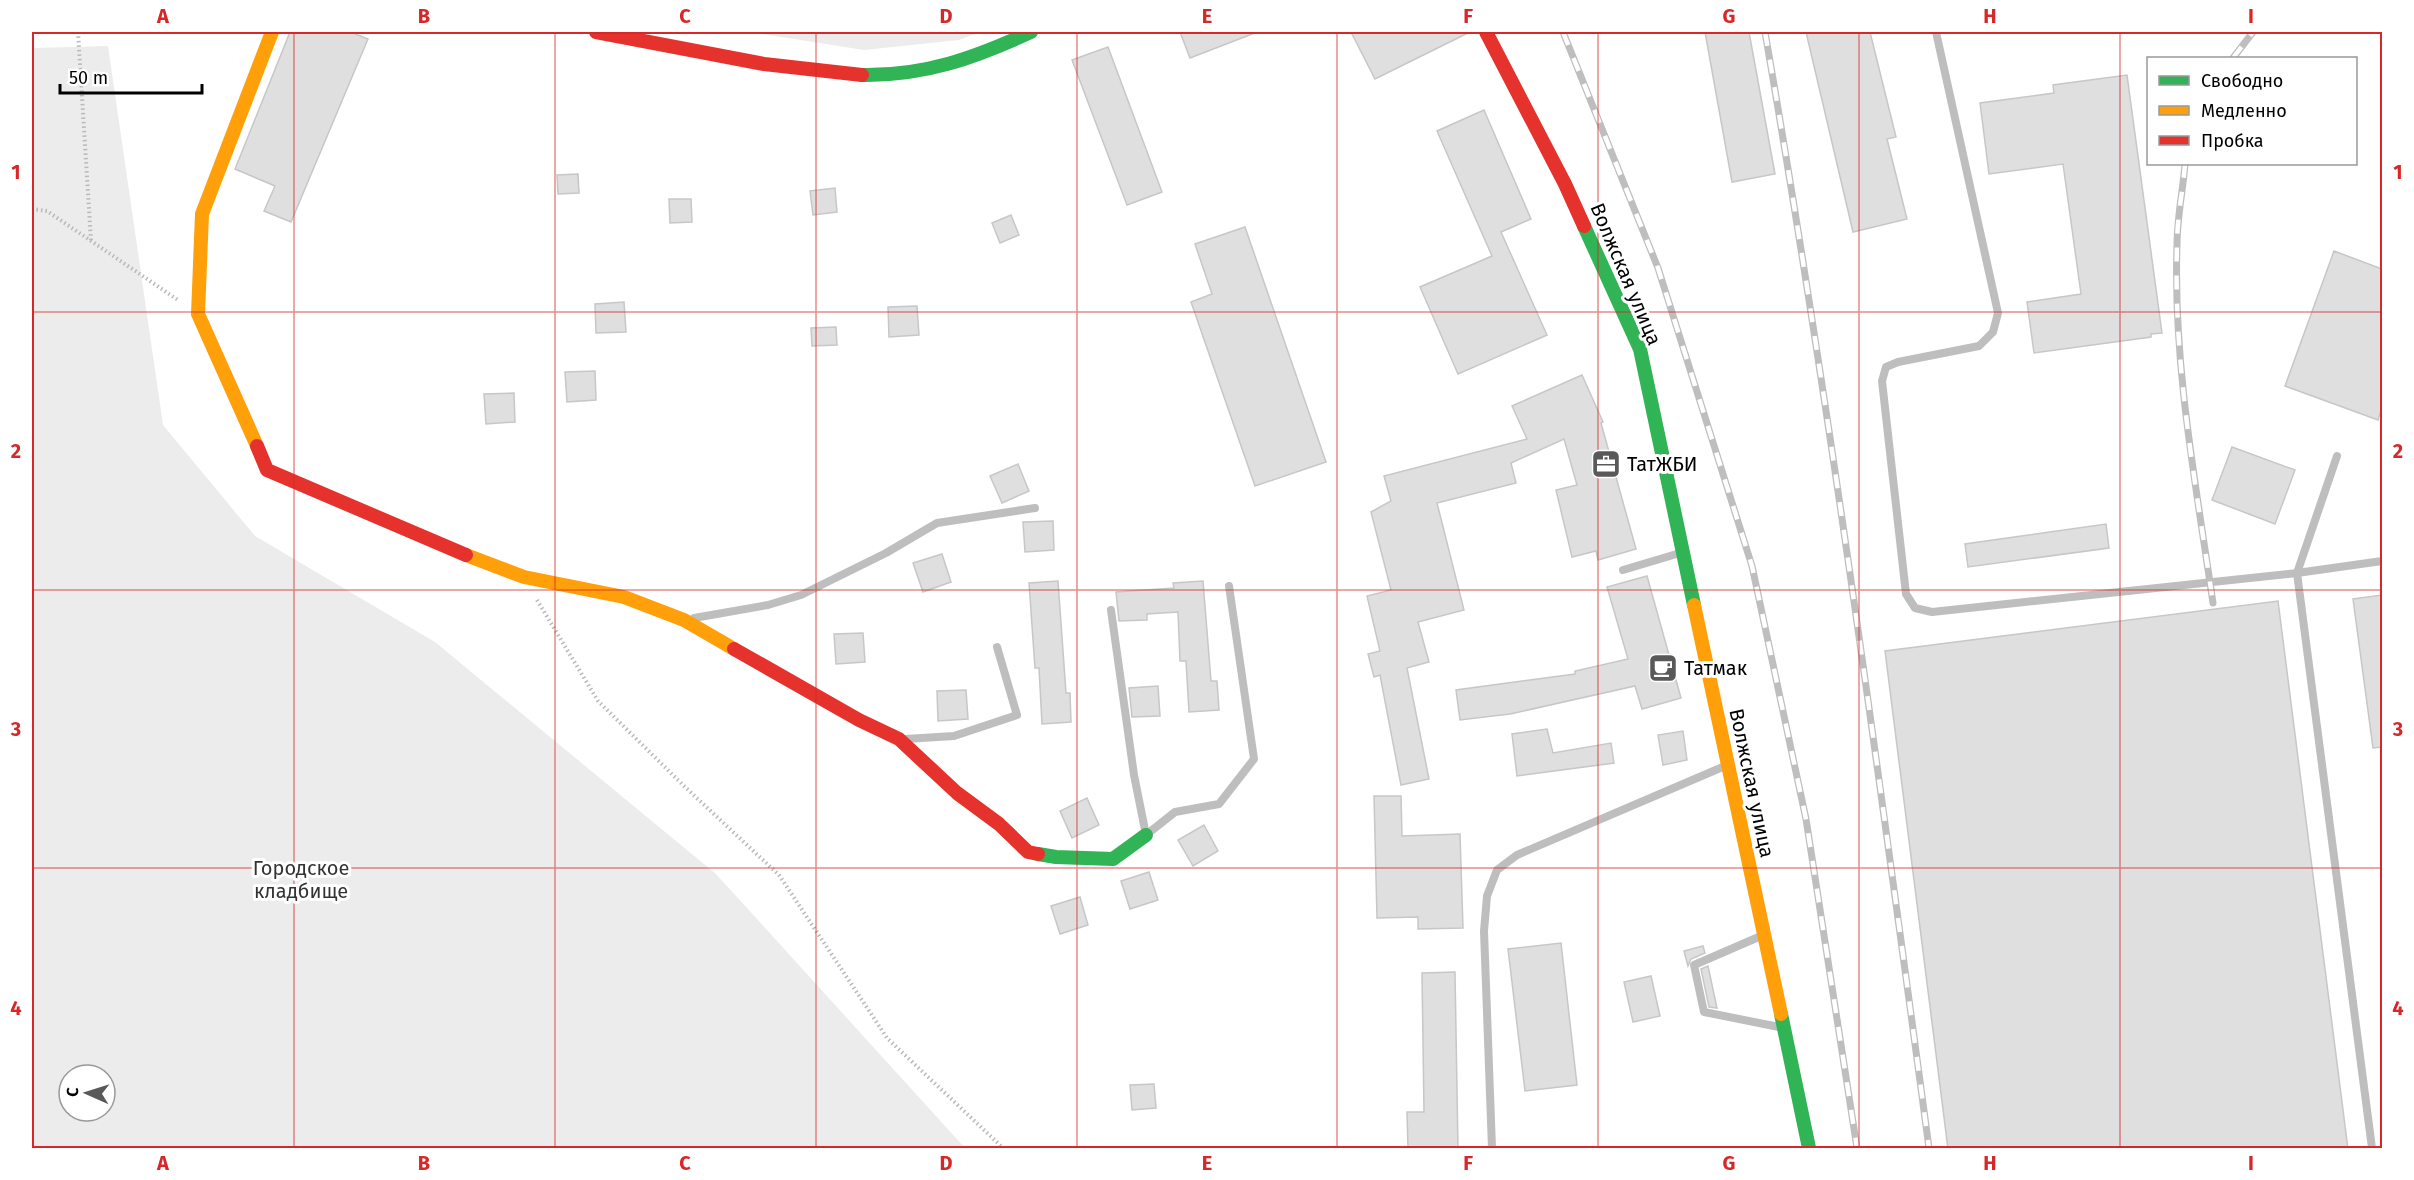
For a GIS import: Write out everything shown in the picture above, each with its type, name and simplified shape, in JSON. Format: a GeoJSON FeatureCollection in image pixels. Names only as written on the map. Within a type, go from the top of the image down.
{"type":"FeatureCollection","features":[{"type":"Feature","properties":{"kind":"main road"},"geometry":{"type":"LineString","coordinates":[[272,32],[202,214],[198,314],[267,470],[431,541],[524,578],[624,597],[684,620],[859,720],[899,739],[957,793],[999,824],[1028,852],[1056,857],[1113,859],[1146,835]]}},
{"type":"Feature","properties":{"kind":"main road"},"geometry":{"type":"LineString","coordinates":[[596,32],[741,62],[874,76],[929,70],[982,54],[1030,32]]}},
{"type":"Feature","properties":{"kind":"main road","name":"Волжская улица"},"geometry":{"type":"LineString","coordinates":[[1486,32],[1565,184],[1640,349],[1809,1149]]}},
{"type":"Feature","properties":{"kind":"lane"},"geometry":{"type":"LineString","coordinates":[[1936,32],[1998,313],[1993,332],[1979,346],[1892,364],[1886,367],[1882,381],[1906,594],[1915,608],[1932,612],[2297,573],[2382,561]]}},
{"type":"Feature","properties":{"kind":"lane"},"geometry":{"type":"LineString","coordinates":[[2337,456],[2297,573],[2372,1149]]}},
{"type":"Feature","properties":{"kind":"lane"},"geometry":{"type":"LineString","coordinates":[[684,620],[768,605],[801,595],[886,553],[937,523],[1035,508]]}},
{"type":"Feature","properties":{"kind":"lane"},"geometry":{"type":"LineString","coordinates":[[1623,570],[1683,552]]}},
{"type":"Feature","properties":{"kind":"lane"},"geometry":{"type":"LineString","coordinates":[[1110,610],[1134,775],[1146,835],[1175,812],[1219,804],[1254,759],[1229,586]]}},
{"type":"Feature","properties":{"kind":"lane"},"geometry":{"type":"LineString","coordinates":[[899,739],[954,736],[1017,715],[998,647]]}},
{"type":"Feature","properties":{"kind":"lane"},"geometry":{"type":"LineString","coordinates":[[1492,1149],[1484,931],[1487,896],[1497,870],[1517,855],[1728,765]]}},
{"type":"Feature","properties":{"kind":"lane"},"geometry":{"type":"LineString","coordinates":[[1764,934],[1694,966],[1704,1012],[1784,1028]]}},
{"type":"Feature","properties":{"kind":"path"},"geometry":{"type":"LineString","coordinates":[[78,32],[91,241]]}},
{"type":"Feature","properties":{"kind":"path"},"geometry":{"type":"LineString","coordinates":[[32,209],[46,212],[198,314]]}},
{"type":"Feature","properties":{"kind":"path"},"geometry":{"type":"LineString","coordinates":[[524,578],[598,701],[779,875],[886,1038],[1003,1149]]}},
{"type":"Feature","properties":{"kind":"green space"},"geometry":{"type":"Polygon","coordinates":[[[749,32],[980,32],[959,40],[864,50],[749,32]]]}},
{"type":"Feature","properties":{"kind":"green space","name":"Городское кладбище"},"geometry":{"type":"Polygon","coordinates":[[[108,46],[163,425],[255,536],[435,642],[716,874],[965,1148],[32,1148],[32,48],[108,46]]]}},
{"type":"Feature","properties":{"kind":"building"},"geometry":{"type":"Polygon","coordinates":[[[290,32],[350,32],[368,39],[291,222],[264,211],[275,186],[235,169],[290,32]]]}},
{"type":"Feature","properties":{"kind":"building"},"geometry":{"type":"Polygon","coordinates":[[[1180,32],[1255,32],[1255,33],[1190,58],[1180,32]]]}},
{"type":"Feature","properties":{"kind":"building"},"geometry":{"type":"Polygon","coordinates":[[[1351,32],[1470,32],[1375,79],[1351,32]]]}},
{"type":"Feature","properties":{"kind":"building"},"geometry":{"type":"Polygon","coordinates":[[[1705,32],[1749,32],[1775,174],[1732,182],[1705,32]]]}},
{"type":"Feature","properties":{"kind":"building"},"geometry":{"type":"Polygon","coordinates":[[[1806,32],[1870,32],[1896,137],[1887,139],[1907,219],[1853,232],[1806,32]]]}},
{"type":"Feature","properties":{"kind":"building"},"geometry":{"type":"Polygon","coordinates":[[[1108,47],[1162,192],[1127,205],[1072,60],[1108,47]]]}},
{"type":"Feature","properties":{"kind":"building"},"geometry":{"type":"Polygon","coordinates":[[[2127,75],[2162,333],[2151,334],[2151,337],[2034,353],[2027,302],[2081,294],[2063,164],[1989,174],[1980,103],[2054,93],[2053,85],[2127,75]]]}},
{"type":"Feature","properties":{"kind":"building"},"geometry":{"type":"Polygon","coordinates":[[[1484,110],[1531,219],[1501,232],[1547,335],[1458,374],[1420,287],[1492,256],[1437,131],[1484,110]]]}},
{"type":"Feature","properties":{"kind":"building"},"geometry":{"type":"Polygon","coordinates":[[[578,174],[579,193],[558,194],[557,175],[578,174]]]}},
{"type":"Feature","properties":{"kind":"building"},"geometry":{"type":"Polygon","coordinates":[[[835,188],[837,212],[813,215],[810,191],[835,188]]]}},
{"type":"Feature","properties":{"kind":"building"},"geometry":{"type":"Polygon","coordinates":[[[669,199],[691,199],[692,222],[670,223],[669,199]]]}},
{"type":"Feature","properties":{"kind":"building"},"geometry":{"type":"Polygon","coordinates":[[[1011,215],[1019,235],[1000,243],[992,223],[1011,215]]]}},
{"type":"Feature","properties":{"kind":"building"},"geometry":{"type":"Polygon","coordinates":[[[1245,227],[1326,462],[1255,486],[1191,302],[1212,294],[1195,244],[1245,227]]]}},
{"type":"Feature","properties":{"kind":"building"},"geometry":{"type":"Polygon","coordinates":[[[2334,251],[2382,269],[2382,407],[2378,420],[2285,386],[2334,251]]]}},
{"type":"Feature","properties":{"kind":"building"},"geometry":{"type":"Polygon","coordinates":[[[624,302],[626,332],[596,333],[595,304],[624,302]]]}},
{"type":"Feature","properties":{"kind":"building"},"geometry":{"type":"Polygon","coordinates":[[[917,306],[919,335],[889,337],[888,307],[917,306]]]}},
{"type":"Feature","properties":{"kind":"building"},"geometry":{"type":"Polygon","coordinates":[[[836,327],[837,345],[812,346],[811,328],[836,327]]]}},
{"type":"Feature","properties":{"kind":"building"},"geometry":{"type":"Polygon","coordinates":[[[595,371],[596,400],[567,402],[565,372],[595,371]]]}},
{"type":"Feature","properties":{"kind":"building"},"geometry":{"type":"Polygon","coordinates":[[[1582,375],[1603,422],[1601,423],[1636,549],[1598,560],[1596,551],[1572,557],[1556,490],[1577,485],[1564,439],[1511,463],[1516,483],[1437,503],[1464,610],[1418,622],[1429,662],[1407,668],[1429,779],[1401,785],[1380,675],[1374,677],[1368,654],[1380,651],[1367,596],[1391,590],[1371,512],[1391,501],[1384,476],[1527,439],[1512,406],[1582,375]]]}},
{"type":"Feature","properties":{"kind":"building"},"geometry":{"type":"Polygon","coordinates":[[[514,393],[515,422],[486,424],[484,394],[514,393]]]}},
{"type":"Feature","properties":{"kind":"building"},"geometry":{"type":"Polygon","coordinates":[[[2232,447],[2295,470],[2275,524],[2212,500],[2232,447]]]}},
{"type":"Feature","properties":{"kind":"building"},"geometry":{"type":"Polygon","coordinates":[[[1018,464],[1029,491],[1002,503],[990,476],[1018,464]]]}},
{"type":"Feature","properties":{"kind":"building"},"geometry":{"type":"Polygon","coordinates":[[[1053,521],[1054,550],[1025,552],[1023,522],[1053,521]]]}},
{"type":"Feature","properties":{"kind":"building"},"geometry":{"type":"Polygon","coordinates":[[[2106,524],[2109,548],[1968,567],[1965,544],[2106,524]]]}},
{"type":"Feature","properties":{"kind":"building"},"geometry":{"type":"Polygon","coordinates":[[[942,554],[951,582],[923,592],[913,563],[942,554]]]}},
{"type":"Feature","properties":{"kind":"building"},"geometry":{"type":"Polygon","coordinates":[[[1647,576],[1681,698],[1642,709],[1635,686],[1510,714],[1460,720],[1456,690],[1575,674],[1575,671],[1628,659],[1607,587],[1647,576]]]}},
{"type":"Feature","properties":{"kind":"building"},"geometry":{"type":"Polygon","coordinates":[[[1058,581],[1066,693],[1070,693],[1071,722],[1042,724],[1039,668],[1035,668],[1029,583],[1058,581]]]}},
{"type":"Feature","properties":{"kind":"building"},"geometry":{"type":"Polygon","coordinates":[[[1203,581],[1211,681],[1217,681],[1219,710],[1189,712],[1186,661],[1180,661],[1178,612],[1147,614],[1147,620],[1119,621],[1116,592],[1174,588],[1173,583],[1203,581]]]}},
{"type":"Feature","properties":{"kind":"building"},"geometry":{"type":"Polygon","coordinates":[[[2382,595],[2382,747],[2373,748],[2353,599],[2382,595]]]}},
{"type":"Feature","properties":{"kind":"building"},"geometry":{"type":"Polygon","coordinates":[[[2278,601],[2348,1149],[1948,1149],[1885,651],[2278,601]]]}},
{"type":"Feature","properties":{"kind":"building"},"geometry":{"type":"Polygon","coordinates":[[[863,633],[865,662],[836,664],[834,634],[863,633]]]}},
{"type":"Feature","properties":{"kind":"building"},"geometry":{"type":"Polygon","coordinates":[[[1158,686],[1160,716],[1132,717],[1129,688],[1158,686]]]}},
{"type":"Feature","properties":{"kind":"building"},"geometry":{"type":"Polygon","coordinates":[[[966,690],[968,719],[938,721],[937,691],[966,690]]]}},
{"type":"Feature","properties":{"kind":"building"},"geometry":{"type":"Polygon","coordinates":[[[1547,729],[1553,753],[1611,743],[1614,763],[1517,776],[1512,734],[1547,729]]]}},
{"type":"Feature","properties":{"kind":"building"},"geometry":{"type":"Polygon","coordinates":[[[1683,731],[1687,760],[1663,765],[1658,735],[1683,731]]]}},
{"type":"Feature","properties":{"kind":"building"},"geometry":{"type":"Polygon","coordinates":[[[1374,796],[1401,796],[1402,836],[1460,834],[1463,928],[1418,929],[1418,917],[1377,918],[1374,796]]]}},
{"type":"Feature","properties":{"kind":"building"},"geometry":{"type":"Polygon","coordinates":[[[1087,798],[1099,825],[1072,838],[1060,811],[1087,798]]]}},
{"type":"Feature","properties":{"kind":"building"},"geometry":{"type":"Polygon","coordinates":[[[1204,825],[1218,851],[1193,866],[1178,840],[1204,825]]]}},
{"type":"Feature","properties":{"kind":"building"},"geometry":{"type":"Polygon","coordinates":[[[1149,872],[1158,900],[1130,909],[1121,881],[1149,872]]]}},
{"type":"Feature","properties":{"kind":"building"},"geometry":{"type":"Polygon","coordinates":[[[1080,897],[1088,925],[1060,934],[1051,906],[1080,897]]]}},
{"type":"Feature","properties":{"kind":"building"},"geometry":{"type":"Polygon","coordinates":[[[1561,943],[1577,1085],[1525,1091],[1508,949],[1561,943]]]}},
{"type":"Feature","properties":{"kind":"building"},"geometry":{"type":"Polygon","coordinates":[[[1703,946],[1705,953],[1691,959],[1688,966],[1684,951],[1703,946]]]}},
{"type":"Feature","properties":{"kind":"building"},"geometry":{"type":"Polygon","coordinates":[[[1708,966],[1717,1008],[1709,1007],[1701,969],[1708,966]]]}},
{"type":"Feature","properties":{"kind":"building"},"geometry":{"type":"Polygon","coordinates":[[[1455,972],[1458,1149],[1408,1149],[1407,1112],[1424,1112],[1422,973],[1455,972]]]}},
{"type":"Feature","properties":{"kind":"building"},"geometry":{"type":"Polygon","coordinates":[[[1651,976],[1660,1016],[1633,1022],[1624,982],[1651,976]]]}},
{"type":"Feature","properties":{"kind":"building"},"geometry":{"type":"Polygon","coordinates":[[[1154,1084],[1156,1108],[1132,1110],[1130,1085],[1154,1084]]]}},
{"type":"Feature","properties":{"kind":"railway"},"geometry":{"type":"LineString","coordinates":[[1563,32],[1658,268],[1752,566],[1806,819],[1857,1148]]}},
{"type":"Feature","properties":{"kind":"railway"},"geometry":{"type":"LineString","coordinates":[[1765,32],[1832,450],[1929,1148]]}},
{"type":"Feature","properties":{"kind":"railway"},"geometry":{"type":"LineString","coordinates":[[2234,57],[2253,32]]}},
{"type":"Feature","properties":{"kind":"railway"},"geometry":{"type":"LineString","coordinates":[[2185,165],[2177,235],[2179,335],[2187,425],[2213,603]]}},
{"type":"Feature","properties":{"kind":"traffic: fast"},"geometry":{"type":"LineString","coordinates":[[862,75],[885,75],[949,64],[1031,32]]}},
{"type":"Feature","properties":{"kind":"traffic: fast"},"geometry":{"type":"LineString","coordinates":[[1584,226],[1640,349],[1694,605]]}},
{"type":"Feature","properties":{"kind":"traffic: fast"},"geometry":{"type":"LineString","coordinates":[[1038,854],[1113,859],[1146,835]]}},
{"type":"Feature","properties":{"kind":"traffic: fast"},"geometry":{"type":"LineString","coordinates":[[1781,1014],[1809,1148]]}},
{"type":"Feature","properties":{"kind":"traffic: slow"},"geometry":{"type":"LineString","coordinates":[[257,446],[198,314],[202,214],[272,32]]}},
{"type":"Feature","properties":{"kind":"traffic: slow"},"geometry":{"type":"LineString","coordinates":[[466,555],[524,577],[624,597],[684,620],[734,649]]}},
{"type":"Feature","properties":{"kind":"traffic: slow"},"geometry":{"type":"LineString","coordinates":[[1694,605],[1781,1014]]}},
{"type":"Feature","properties":{"kind":"traffic: jam"},"geometry":{"type":"LineString","coordinates":[[596,32],[764,64],[862,75]]}},
{"type":"Feature","properties":{"kind":"traffic: jam"},"geometry":{"type":"LineString","coordinates":[[1486,32],[1565,184],[1584,226]]}},
{"type":"Feature","properties":{"kind":"traffic: jam"},"geometry":{"type":"LineString","coordinates":[[257,446],[267,470],[466,555]]}},
{"type":"Feature","properties":{"kind":"traffic: jam"},"geometry":{"type":"LineString","coordinates":[[734,649],[859,720],[899,739],[957,793],[999,824],[1028,852],[1038,854]]}},
{"type":"Feature","properties":{"kind":"place","name":"ТатЖБИ"},"geometry":{"type":"Point","coordinates":[1606,464]}},
{"type":"Feature","properties":{"kind":"place","name":"Татмак"},"geometry":{"type":"Point","coordinates":[1663,668]}}]}
